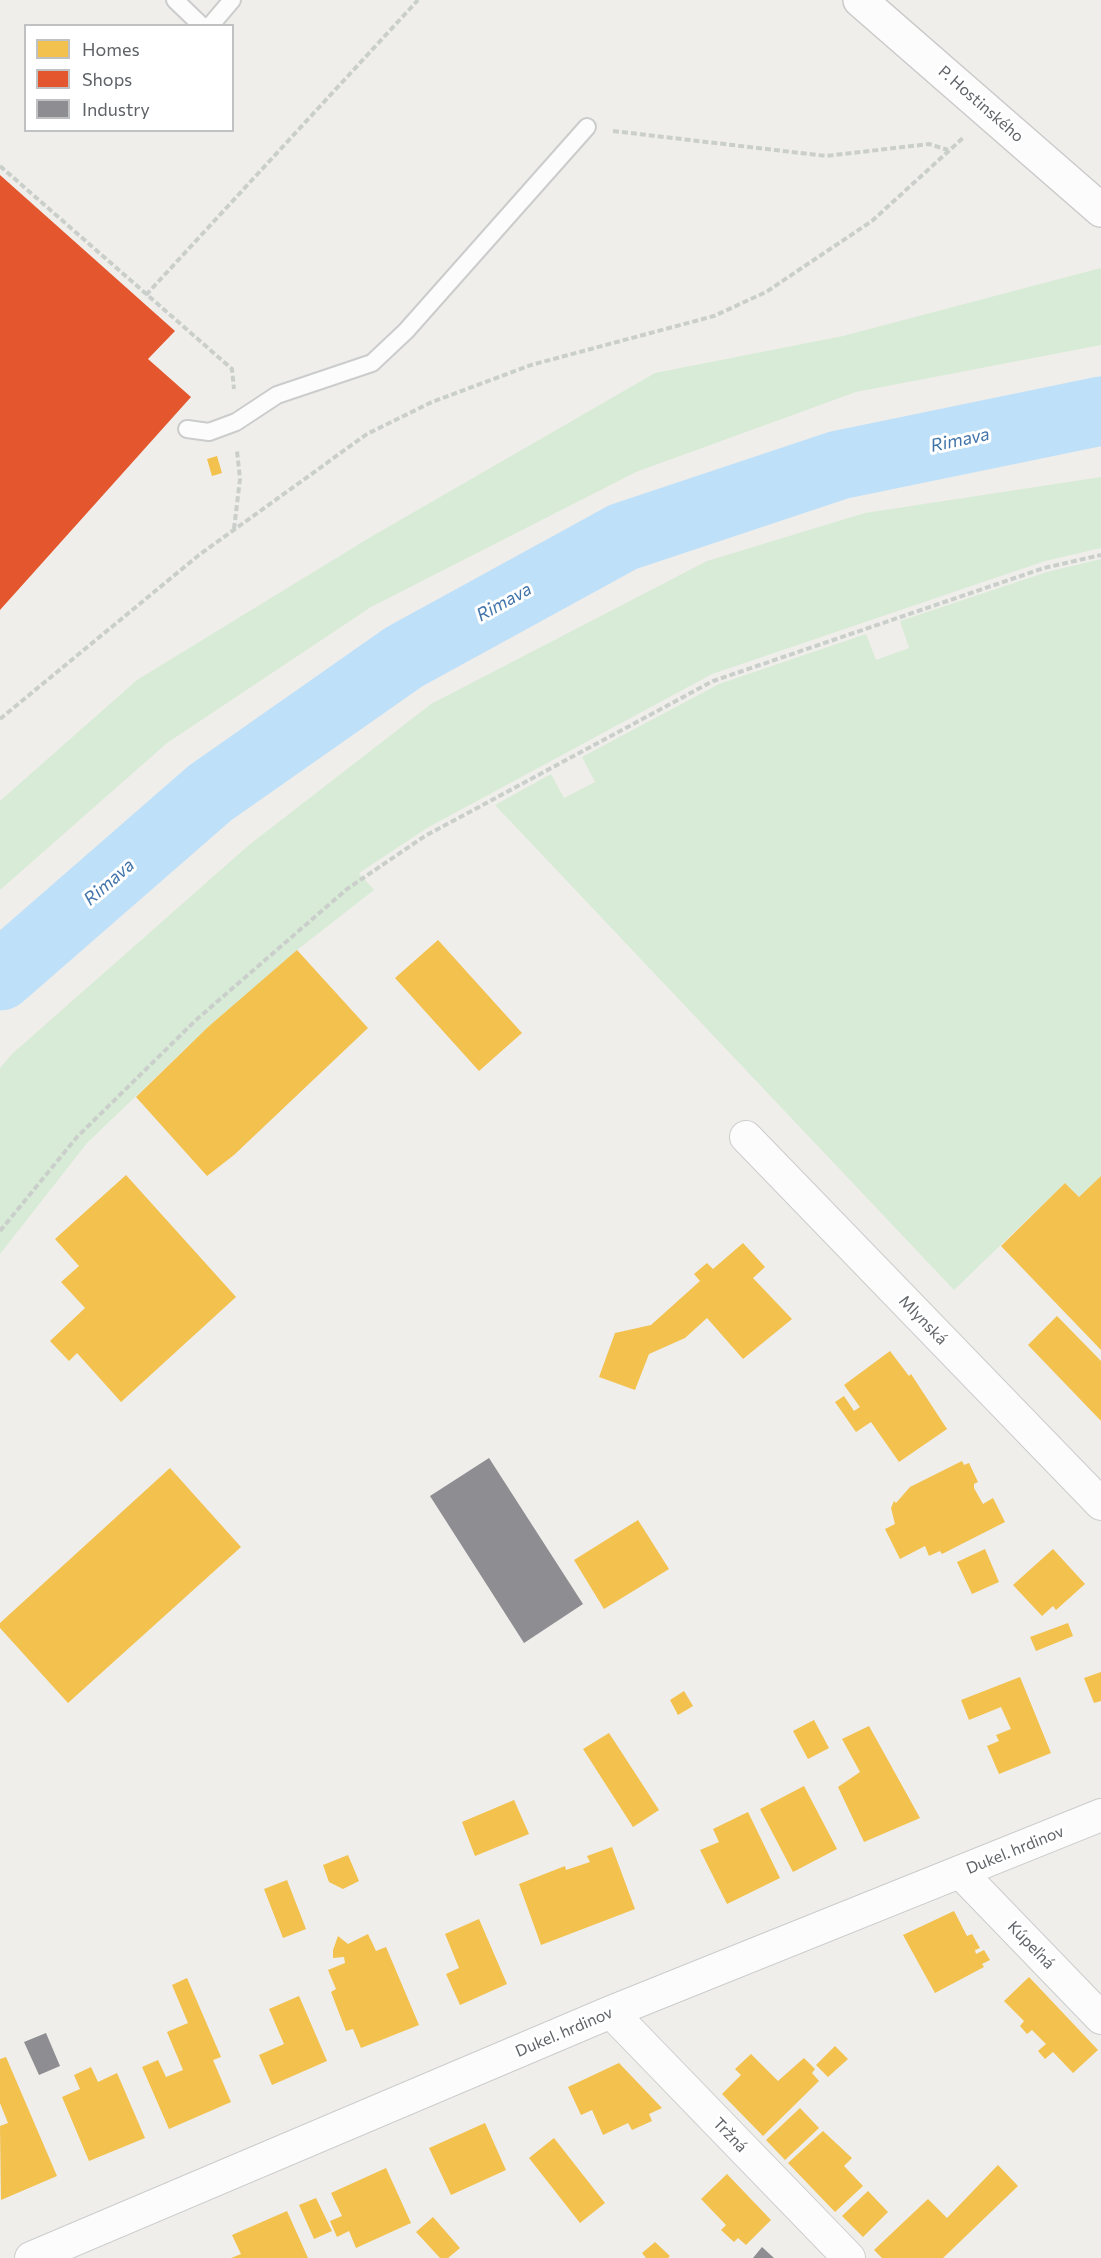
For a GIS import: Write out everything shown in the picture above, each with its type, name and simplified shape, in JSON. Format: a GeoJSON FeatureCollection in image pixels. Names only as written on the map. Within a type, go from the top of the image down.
{"type":"FeatureCollection","features":[{"type":"Feature","properties":{"kind":"street","name":"P. Hostinského"},"geometry":{"type":"LineString","coordinates":[[860,0],[1101,210]]}},
{"type":"Feature","properties":{"kind":"street","name":"Mlynská"},"geometry":{"type":"LineString","coordinates":[[746,1137],[1101,1504]]}},
{"type":"Feature","properties":{"kind":"street","name":"Dukel. hrdinov"},"geometry":{"type":"LineString","coordinates":[[31,2258],[610,2012],[1101,1815]]}},
{"type":"Feature","properties":{"kind":"street","name":"Kúpeľná"},"geometry":{"type":"LineString","coordinates":[[960,1872],[1101,2018]]}},
{"type":"Feature","properties":{"kind":"street","name":"Tržná"},"geometry":{"type":"LineString","coordinates":[[610,2012],[849,2258]]}},
{"type":"Feature","properties":{"kind":"lane"},"geometry":{"type":"LineString","coordinates":[[175,0],[200,24]]}},
{"type":"Feature","properties":{"kind":"lane"},"geometry":{"type":"LineString","coordinates":[[212,24],[232,0]]}},
{"type":"Feature","properties":{"kind":"lane"},"geometry":{"type":"LineString","coordinates":[[187,429],[209,432],[236,422],[277,395],[372,363],[406,331],[587,127]]}},
{"type":"Feature","properties":{"kind":"path"},"geometry":{"type":"LineString","coordinates":[[146,295],[418,0]]}},
{"type":"Feature","properties":{"kind":"path"},"geometry":{"type":"LineString","coordinates":[[0,719],[199,555],[367,434],[432,402],[531,365],[714,316],[766,292],[872,221],[991,112]]}},
{"type":"Feature","properties":{"kind":"path"},"geometry":{"type":"LineString","coordinates":[[587,127],[826,156],[929,144],[948,150]]}},
{"type":"Feature","properties":{"kind":"path"},"geometry":{"type":"LineString","coordinates":[[0,166],[232,369],[240,480],[234,530]]}},
{"type":"Feature","properties":{"kind":"path"},"geometry":{"type":"LineString","coordinates":[[0,1231],[77,1137],[196,1020],[347,889],[425,836],[713,681],[1044,568],[1101,555]]}},
{"type":"Feature","properties":{"kind":"green space"},"geometry":{"type":"Polygon","coordinates":[[[1101,268],[1101,345],[856,392],[636,472],[371,607],[167,743],[0,890],[0,801],[137,680],[369,538],[655,373],[843,336],[1101,268]]]}},
{"type":"Feature","properties":{"kind":"green space"},"geometry":{"type":"Polygon","coordinates":[[[1101,477],[1101,548],[1045,561],[712,674],[427,828],[359,873],[374,890],[297,950],[208,1027],[87,1143],[0,1254],[0,1068],[12,1054],[249,845],[431,704],[707,561],[865,513],[1101,477]]]}},
{"type":"Feature","properties":{"kind":"green space"},"geometry":{"type":"Polygon","coordinates":[[[1101,559],[1101,1176],[1079,1197],[1065,1183],[954,1290],[495,805],[551,774],[564,798],[595,782],[582,757],[719,684],[866,634],[876,660],[909,648],[900,621],[1047,572],[1101,559]]]}},
{"type":"Feature","properties":{"kind":"building: Homes"},"geometry":{"type":"Polygon","coordinates":[[[217,456],[222,473],[212,476],[207,459],[217,456]]]}},
{"type":"Feature","properties":{"kind":"building: Homes"},"geometry":{"type":"Polygon","coordinates":[[[438,940],[522,1033],[479,1071],[395,978],[438,940]]]}},
{"type":"Feature","properties":{"kind":"building: Homes"},"geometry":{"type":"Polygon","coordinates":[[[297,950],[368,1028],[234,1155],[207,1176],[136,1097],[208,1027],[297,950]]]}},
{"type":"Feature","properties":{"kind":"building: Homes"},"geometry":{"type":"Polygon","coordinates":[[[126,1175],[236,1297],[121,1402],[77,1353],[69,1361],[50,1341],[85,1308],[61,1282],[79,1266],[55,1239],[126,1175]]]}},
{"type":"Feature","properties":{"kind":"building: Homes"},"geometry":{"type":"Polygon","coordinates":[[[1101,1176],[1101,1350],[1001,1246],[1065,1183],[1079,1197],[1101,1176]]]}},
{"type":"Feature","properties":{"kind":"building: Homes"},"geometry":{"type":"Polygon","coordinates":[[[743,1243],[765,1267],[753,1278],[792,1319],[743,1359],[707,1318],[685,1338],[649,1354],[635,1390],[599,1377],[615,1333],[651,1325],[700,1281],[694,1274],[707,1263],[713,1269],[743,1243]]]}},
{"type":"Feature","properties":{"kind":"building: Homes"},"geometry":{"type":"Polygon","coordinates":[[[1057,1316],[1101,1361],[1101,1421],[1028,1345],[1057,1316]]]}},
{"type":"Feature","properties":{"kind":"building: Homes"},"geometry":{"type":"Polygon","coordinates":[[[890,1351],[909,1376],[911,1374],[947,1429],[899,1462],[871,1422],[856,1432],[835,1402],[844,1396],[854,1411],[860,1407],[844,1385],[890,1351]]]}},
{"type":"Feature","properties":{"kind":"building: Homes"},"geometry":{"type":"Polygon","coordinates":[[[962,1461],[964,1465],[969,1463],[978,1482],[974,1484],[974,1488],[983,1504],[993,1498],[1005,1522],[942,1554],[940,1551],[929,1556],[925,1546],[900,1559],[885,1529],[895,1524],[891,1508],[894,1501],[896,1503],[910,1487],[962,1461]]]}},
{"type":"Feature","properties":{"kind":"building: Homes"},"geometry":{"type":"Polygon","coordinates":[[[170,1468],[241,1547],[68,1703],[0,1628],[0,1623],[170,1468]]]}},
{"type":"Feature","properties":{"kind":"building: Homes"},"geometry":{"type":"Polygon","coordinates":[[[638,1520],[669,1569],[604,1609],[574,1560],[638,1520]]]}},
{"type":"Feature","properties":{"kind":"building: Homes"},"geometry":{"type":"Polygon","coordinates":[[[985,1549],[999,1582],[972,1594],[957,1562],[985,1549]]]}},
{"type":"Feature","properties":{"kind":"building: Homes"},"geometry":{"type":"Polygon","coordinates":[[[1053,1549],[1085,1584],[1056,1610],[1053,1606],[1042,1616],[1013,1585],[1053,1549]]]}},
{"type":"Feature","properties":{"kind":"building: Homes"},"geometry":{"type":"Polygon","coordinates":[[[1068,1623],[1073,1636],[1036,1651],[1030,1637],[1068,1623]]]}},
{"type":"Feature","properties":{"kind":"building: Homes"},"geometry":{"type":"Polygon","coordinates":[[[1101,1672],[1101,1701],[1094,1703],[1084,1678],[1101,1672]]]}},
{"type":"Feature","properties":{"kind":"building: Homes"},"geometry":{"type":"Polygon","coordinates":[[[1020,1677],[1051,1753],[999,1774],[987,1746],[999,1741],[996,1735],[1011,1729],[1001,1707],[969,1720],[961,1700],[1020,1677]]]}},
{"type":"Feature","properties":{"kind":"building: Homes"},"geometry":{"type":"Polygon","coordinates":[[[684,1691],[693,1706],[678,1715],[670,1700],[684,1691]]]}},
{"type":"Feature","properties":{"kind":"building: Homes"},"geometry":{"type":"Polygon","coordinates":[[[814,1720],[829,1748],[808,1759],[793,1731],[814,1720]]]}},
{"type":"Feature","properties":{"kind":"building: Homes"},"geometry":{"type":"Polygon","coordinates":[[[869,1726],[920,1818],[864,1842],[838,1787],[860,1772],[842,1739],[869,1726]]]}},
{"type":"Feature","properties":{"kind":"building: Homes"},"geometry":{"type":"Polygon","coordinates":[[[609,1733],[659,1810],[633,1827],[583,1749],[609,1733]]]}},
{"type":"Feature","properties":{"kind":"building: Homes"},"geometry":{"type":"Polygon","coordinates":[[[804,1786],[837,1849],[793,1872],[760,1809],[804,1786]]]}},
{"type":"Feature","properties":{"kind":"building: Homes"},"geometry":{"type":"Polygon","coordinates":[[[514,1800],[529,1834],[475,1856],[462,1822],[514,1800]]]}},
{"type":"Feature","properties":{"kind":"building: Homes"},"geometry":{"type":"Polygon","coordinates":[[[748,1812],[780,1878],[727,1904],[700,1850],[719,1842],[713,1829],[748,1812]]]}},
{"type":"Feature","properties":{"kind":"building: Homes"},"geometry":{"type":"Polygon","coordinates":[[[612,1847],[635,1909],[541,1945],[519,1884],[565,1866],[566,1870],[590,1862],[587,1856],[612,1847]]]}},
{"type":"Feature","properties":{"kind":"building: Homes"},"geometry":{"type":"Polygon","coordinates":[[[348,1855],[359,1881],[343,1889],[329,1882],[323,1865],[348,1855]]]}},
{"type":"Feature","properties":{"kind":"building: Homes"},"geometry":{"type":"Polygon","coordinates":[[[287,1880],[306,1929],[283,1938],[264,1889],[287,1880]]]}},
{"type":"Feature","properties":{"kind":"building: Homes"},"geometry":{"type":"Polygon","coordinates":[[[954,1911],[967,1936],[972,1934],[980,1948],[975,1950],[976,1954],[984,1950],[990,1960],[982,1964],[984,1967],[935,1993],[903,1935],[954,1911]]]}},
{"type":"Feature","properties":{"kind":"building: Homes"},"geometry":{"type":"Polygon","coordinates":[[[479,1919],[507,1984],[460,2005],[446,1974],[459,1968],[445,1934],[479,1919]]]}},
{"type":"Feature","properties":{"kind":"building: Homes"},"geometry":{"type":"Polygon","coordinates":[[[368,1934],[376,1951],[386,1947],[419,2025],[361,2048],[353,2029],[346,2031],[331,1992],[336,1989],[328,1970],[345,1963],[344,1957],[333,1958],[338,1936],[348,1944],[368,1934]]]}},
{"type":"Feature","properties":{"kind":"building: Homes"},"geometry":{"type":"Polygon","coordinates":[[[1029,1977],[1098,2050],[1073,2073],[1053,2052],[1045,2059],[1038,2051],[1046,2044],[1032,2030],[1027,2034],[1020,2026],[1024,2021],[1004,2001],[1029,1977]]]}},
{"type":"Feature","properties":{"kind":"building: Homes"},"geometry":{"type":"Polygon","coordinates":[[[187,1978],[221,2057],[213,2060],[231,2102],[169,2129],[142,2067],[158,2060],[166,2077],[183,2070],[167,2032],[188,2023],[172,1985],[187,1978]]]}},
{"type":"Feature","properties":{"kind":"building: Homes"},"geometry":{"type":"Polygon","coordinates":[[[299,1996],[327,2061],[272,2085],[259,2055],[284,2044],[269,2009],[299,1996]]]}},
{"type":"Feature","properties":{"kind":"building: Homes"},"geometry":{"type":"Polygon","coordinates":[[[835,2046],[848,2059],[828,2077],[816,2065],[835,2046]]]}},
{"type":"Feature","properties":{"kind":"building: Homes"},"geometry":{"type":"Polygon","coordinates":[[[751,2054],[778,2081],[804,2058],[815,2069],[812,2073],[819,2081],[763,2136],[722,2094],[741,2075],[735,2069],[751,2054]]]}},
{"type":"Feature","properties":{"kind":"building: Homes"},"geometry":{"type":"Polygon","coordinates":[[[6,2057],[57,2176],[1,2200],[0,2126],[8,2123],[0,2103],[0,2059],[6,2057]]]}},
{"type":"Feature","properties":{"kind":"building: Homes"},"geometry":{"type":"Polygon","coordinates":[[[619,2063],[662,2108],[649,2114],[652,2121],[632,2130],[628,2123],[603,2135],[592,2110],[581,2115],[568,2087],[619,2063]]]}},
{"type":"Feature","properties":{"kind":"building: Homes"},"geometry":{"type":"Polygon","coordinates":[[[91,2067],[98,2082],[117,2073],[145,2138],[89,2161],[62,2097],[80,2089],[74,2075],[91,2067]]]}},
{"type":"Feature","properties":{"kind":"building: Homes"},"geometry":{"type":"Polygon","coordinates":[[[800,2108],[819,2128],[785,2160],[766,2140],[800,2108]]]}},
{"type":"Feature","properties":{"kind":"building: Homes"},"geometry":{"type":"Polygon","coordinates":[[[485,2123],[506,2170],[451,2195],[429,2148],[485,2123]]]}},
{"type":"Feature","properties":{"kind":"building: Homes"},"geometry":{"type":"Polygon","coordinates":[[[823,2131],[852,2158],[844,2166],[863,2186],[835,2212],[788,2163],[823,2131]]]}},
{"type":"Feature","properties":{"kind":"building: Homes"},"geometry":{"type":"Polygon","coordinates":[[[554,2138],[605,2203],[580,2223],[529,2158],[554,2138]]]}},
{"type":"Feature","properties":{"kind":"building: Homes"},"geometry":{"type":"Polygon","coordinates":[[[998,2165],[1018,2186],[943,2258],[882,2258],[874,2250],[928,2199],[947,2218],[998,2165]]]}},
{"type":"Feature","properties":{"kind":"building: Homes"},"geometry":{"type":"Polygon","coordinates":[[[386,2168],[411,2223],[356,2248],[349,2231],[337,2237],[330,2221],[342,2216],[331,2193],[386,2168]]]}},
{"type":"Feature","properties":{"kind":"building: Homes"},"geometry":{"type":"Polygon","coordinates":[[[727,2174],[771,2220],[746,2245],[738,2238],[734,2242],[721,2230],[726,2225],[701,2199],[727,2174]]]}},
{"type":"Feature","properties":{"kind":"building: Homes"},"geometry":{"type":"Polygon","coordinates":[[[868,2191],[888,2212],[863,2237],[842,2216],[868,2191]]]}},
{"type":"Feature","properties":{"kind":"building: Homes"},"geometry":{"type":"Polygon","coordinates":[[[316,2198],[332,2231],[314,2239],[299,2205],[316,2198]]]}},
{"type":"Feature","properties":{"kind":"building: Homes"},"geometry":{"type":"Polygon","coordinates":[[[287,2211],[308,2258],[231,2258],[241,2254],[232,2235],[287,2211]]]}},
{"type":"Feature","properties":{"kind":"building: Homes"},"geometry":{"type":"Polygon","coordinates":[[[433,2217],[460,2248],[448,2258],[440,2258],[416,2232],[433,2217]]]}},
{"type":"Feature","properties":{"kind":"building: Homes"},"geometry":{"type":"Polygon","coordinates":[[[655,2242],[670,2256],[668,2258],[646,2258],[642,2253],[655,2242]]]}},
{"type":"Feature","properties":{"kind":"building: Shops"},"geometry":{"type":"Polygon","coordinates":[[[0,175],[175,331],[148,359],[191,397],[0,610],[0,175]]]}},
{"type":"Feature","properties":{"kind":"building: Industry"},"geometry":{"type":"Polygon","coordinates":[[[489,1458],[583,1604],[524,1643],[430,1496],[489,1458]]]}},
{"type":"Feature","properties":{"kind":"building: Industry"},"geometry":{"type":"Polygon","coordinates":[[[46,2033],[60,2066],[39,2075],[24,2042],[46,2033]]]}},
{"type":"Feature","properties":{"kind":"building: Industry"},"geometry":{"type":"Polygon","coordinates":[[[762,2247],[774,2258],[753,2258],[762,2247]]]}},
{"type":"Feature","properties":{"kind":"waterway","name":"Rimava"},"geometry":{"type":"LineString","coordinates":[[0,976],[210,793],[404,657],[623,537],[839,465],[1101,411]]}}]}
